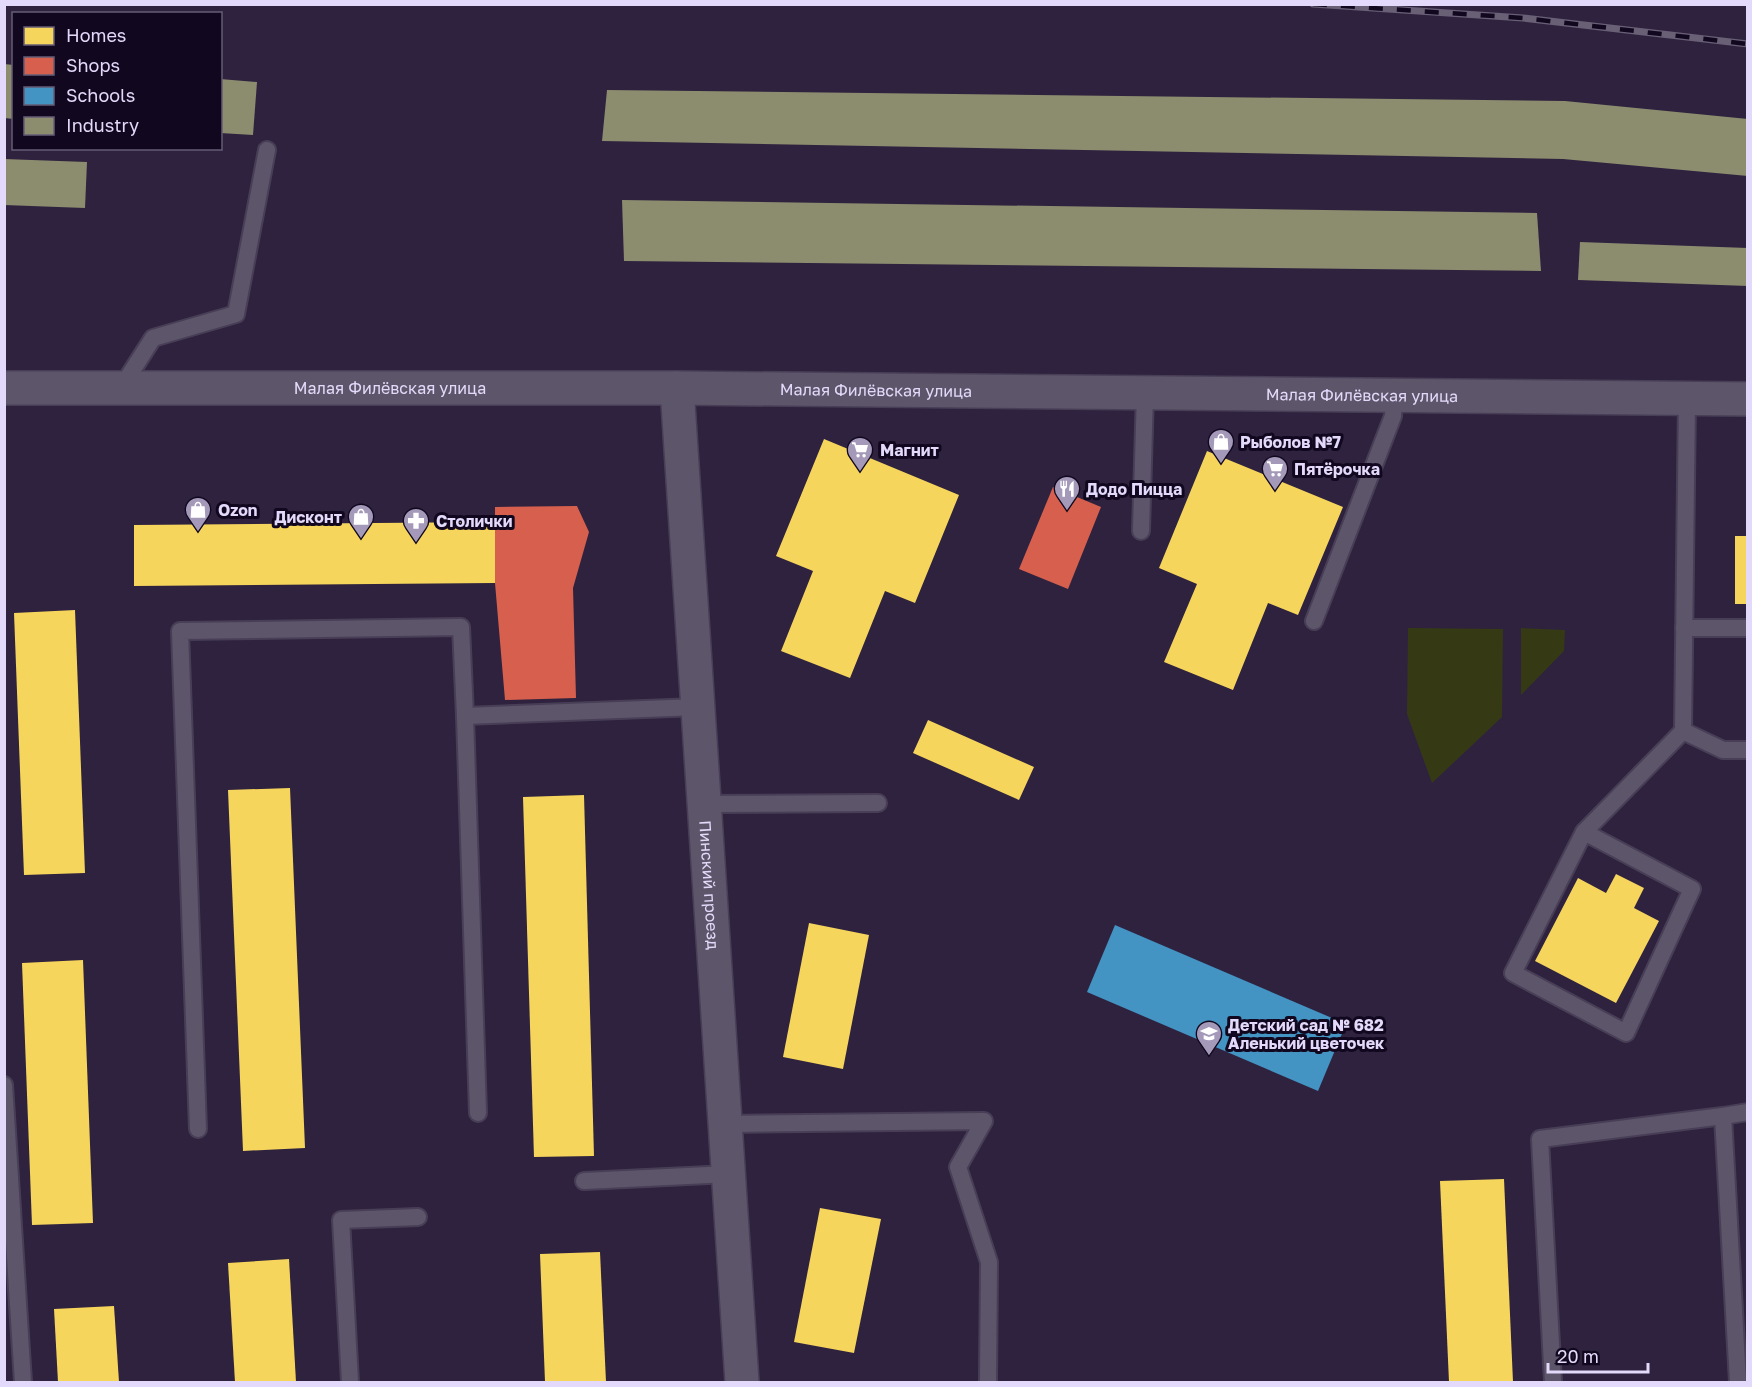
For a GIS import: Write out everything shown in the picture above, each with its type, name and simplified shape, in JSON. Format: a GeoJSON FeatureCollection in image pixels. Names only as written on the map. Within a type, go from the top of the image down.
{"type":"FeatureCollection","features":[{"type":"Feature","properties":{"kind":"street","name":"Малая Филёвская улица"},"geometry":{"type":"LineString","coordinates":[[4,388],[677,388],[1748,399]]}},
{"type":"Feature","properties":{"kind":"street","name":"Пинский проезд"},"geometry":{"type":"LineString","coordinates":[[677,388],[742,1383]]}},
{"type":"Feature","properties":{"kind":"lane"},"geometry":{"type":"LineString","coordinates":[[121,388],[153,338],[237,314],[267,150]]}},
{"type":"Feature","properties":{"kind":"lane"},"geometry":{"type":"LineString","coordinates":[[1141,531],[1145,393]]}},
{"type":"Feature","properties":{"kind":"lane"},"geometry":{"type":"LineString","coordinates":[[1314,621],[1393,416],[1394,396]]}},
{"type":"Feature","properties":{"kind":"lane"},"geometry":{"type":"LineString","coordinates":[[1584,832],[1692,890],[1626,1033],[1513,973],[1584,832],[1683,731],[1686,399]]}},
{"type":"Feature","properties":{"kind":"lane"},"geometry":{"type":"LineString","coordinates":[[198,1129],[180,631],[461,627],[478,1113]]}},
{"type":"Feature","properties":{"kind":"lane"},"geometry":{"type":"LineString","coordinates":[[1684,628],[1748,628]]}},
{"type":"Feature","properties":{"kind":"lane"},"geometry":{"type":"LineString","coordinates":[[465,716],[697,707]]}},
{"type":"Feature","properties":{"kind":"lane"},"geometry":{"type":"LineString","coordinates":[[1683,731],[1723,750],[1748,750]]}},
{"type":"Feature","properties":{"kind":"lane"},"geometry":{"type":"LineString","coordinates":[[704,804],[878,803]]}},
{"type":"Feature","properties":{"kind":"lane"},"geometry":{"type":"LineString","coordinates":[[4,1085],[11,1289],[23,1383]]}},
{"type":"Feature","properties":{"kind":"lane"},"geometry":{"type":"LineString","coordinates":[[1554,1383],[1540,1139],[1748,1112]]}},
{"type":"Feature","properties":{"kind":"lane"},"geometry":{"type":"LineString","coordinates":[[1723,1116],[1738,1383]]}},
{"type":"Feature","properties":{"kind":"lane"},"geometry":{"type":"LineString","coordinates":[[726,1124],[984,1120],[958,1167],[989,1262],[988,1383]]}},
{"type":"Feature","properties":{"kind":"lane"},"geometry":{"type":"LineString","coordinates":[[584,1181],[729,1174]]}},
{"type":"Feature","properties":{"kind":"lane"},"geometry":{"type":"LineString","coordinates":[[350,1383],[341,1221],[418,1217]]}},
{"type":"Feature","properties":{"kind":"green space"},"geometry":{"type":"Polygon","coordinates":[[[1408,628],[1503,629],[1502,717],[1432,783],[1407,714],[1408,628]]]}},
{"type":"Feature","properties":{"kind":"green space"},"geometry":{"type":"Polygon","coordinates":[[[1521,628],[1565,630],[1564,651],[1521,695],[1521,628]]]}},
{"type":"Feature","properties":{"kind":"building: Homes"},"geometry":{"type":"Polygon","coordinates":[[[824,439],[959,495],[915,603],[885,591],[850,678],[781,651],[813,571],[776,556],[824,439]]]}},
{"type":"Feature","properties":{"kind":"building: Homes"},"geometry":{"type":"Polygon","coordinates":[[[1207,451],[1343,507],[1298,615],[1268,603],[1233,690],[1164,662],[1197,584],[1159,568],[1207,451]]]}},
{"type":"Feature","properties":{"kind":"building: Homes"},"geometry":{"type":"Polygon","coordinates":[[[495,522],[495,583],[134,586],[134,525],[495,522]]]}},
{"type":"Feature","properties":{"kind":"building: Homes"},"geometry":{"type":"Polygon","coordinates":[[[1735,536],[1748,536],[1748,604],[1735,604],[1735,536]]]}},
{"type":"Feature","properties":{"kind":"building: Homes"},"geometry":{"type":"Polygon","coordinates":[[[75,610],[85,873],[24,875],[14,613],[75,610]]]}},
{"type":"Feature","properties":{"kind":"building: Homes"},"geometry":{"type":"Polygon","coordinates":[[[928,720],[1034,767],[1019,800],[913,753],[928,720]]]}},
{"type":"Feature","properties":{"kind":"building: Homes"},"geometry":{"type":"Polygon","coordinates":[[[290,788],[305,1148],[243,1151],[228,790],[290,788]]]}},
{"type":"Feature","properties":{"kind":"building: Homes"},"geometry":{"type":"Polygon","coordinates":[[[584,795],[594,1156],[534,1157],[523,797],[584,795]]]}},
{"type":"Feature","properties":{"kind":"building: Homes"},"geometry":{"type":"Polygon","coordinates":[[[1616,874],[1644,888],[1634,908],[1659,921],[1616,1003],[1535,961],[1578,878],[1606,893],[1616,874]]]}},
{"type":"Feature","properties":{"kind":"building: Homes"},"geometry":{"type":"Polygon","coordinates":[[[809,923],[869,935],[843,1069],[783,1057],[809,923]]]}},
{"type":"Feature","properties":{"kind":"building: Homes"},"geometry":{"type":"Polygon","coordinates":[[[83,960],[93,1223],[32,1225],[22,963],[83,960]]]}},
{"type":"Feature","properties":{"kind":"building: Homes"},"geometry":{"type":"Polygon","coordinates":[[[1504,1179],[1513,1382],[1449,1382],[1440,1181],[1504,1179]]]}},
{"type":"Feature","properties":{"kind":"building: Homes"},"geometry":{"type":"Polygon","coordinates":[[[820,1208],[881,1219],[854,1353],[794,1342],[820,1208]]]}},
{"type":"Feature","properties":{"kind":"building: Homes"},"geometry":{"type":"Polygon","coordinates":[[[600,1252],[606,1382],[545,1382],[540,1254],[600,1252]]]}},
{"type":"Feature","properties":{"kind":"building: Homes"},"geometry":{"type":"Polygon","coordinates":[[[289,1259],[296,1382],[235,1382],[228,1263],[289,1259]]]}},
{"type":"Feature","properties":{"kind":"building: Homes"},"geometry":{"type":"Polygon","coordinates":[[[114,1306],[119,1382],[58,1382],[54,1309],[114,1306]]]}},
{"type":"Feature","properties":{"kind":"building: Shops"},"geometry":{"type":"Polygon","coordinates":[[[1053,487],[1101,507],[1068,589],[1019,569],[1053,487]]]}},
{"type":"Feature","properties":{"kind":"building: Shops"},"geometry":{"type":"Polygon","coordinates":[[[577,506],[589,532],[573,588],[576,698],[505,700],[495,583],[495,507],[577,506]]]}},
{"type":"Feature","properties":{"kind":"building: Schools"},"geometry":{"type":"Polygon","coordinates":[[[1115,925],[1346,1024],[1318,1091],[1087,992],[1115,925]]]}},
{"type":"Feature","properties":{"kind":"building: Industry"},"geometry":{"type":"Polygon","coordinates":[[[4,64],[12,65],[12,119],[4,118],[4,64]]]}},
{"type":"Feature","properties":{"kind":"building: Industry"},"geometry":{"type":"Polygon","coordinates":[[[222,79],[257,82],[253,135],[222,133],[222,79]]]}},
{"type":"Feature","properties":{"kind":"building: Industry"},"geometry":{"type":"Polygon","coordinates":[[[607,90],[1565,101],[1748,119],[1748,176],[1563,159],[602,141],[607,90]]]}},
{"type":"Feature","properties":{"kind":"building: Industry"},"geometry":{"type":"Polygon","coordinates":[[[4,159],[87,162],[85,208],[4,205],[4,159]]]}},
{"type":"Feature","properties":{"kind":"building: Industry"},"geometry":{"type":"Polygon","coordinates":[[[622,200],[1537,213],[1541,271],[624,261],[622,200]]]}},
{"type":"Feature","properties":{"kind":"building: Industry"},"geometry":{"type":"Polygon","coordinates":[[[1580,242],[1748,248],[1748,286],[1578,280],[1580,242]]]}},
{"type":"Feature","properties":{"kind":"railway"},"geometry":{"type":"LineString","coordinates":[[1313,4],[1523,18],[1748,44]]}},
{"type":"Feature","properties":{"kind":"place","name":"Рыболов №7"},"geometry":{"type":"Point","coordinates":[1221,465]}},
{"type":"Feature","properties":{"kind":"place","name":"Магнит"},"geometry":{"type":"Point","coordinates":[860,473]}},
{"type":"Feature","properties":{"kind":"place","name":"Пятёрочка"},"geometry":{"type":"Point","coordinates":[1275,492]}},
{"type":"Feature","properties":{"kind":"place","name":"Додо Пицца"},"geometry":{"type":"Point","coordinates":[1067,512]}},
{"type":"Feature","properties":{"kind":"place","name":"Ozon"},"geometry":{"type":"Point","coordinates":[198,533]}},
{"type":"Feature","properties":{"kind":"place","name":"Дисконт"},"geometry":{"type":"Point","coordinates":[361,540]}},
{"type":"Feature","properties":{"kind":"place","name":"Столички"},"geometry":{"type":"Point","coordinates":[416,544]}},
{"type":"Feature","properties":{"kind":"place","name":"Детский сад № 682 Аленький цветочек"},"geometry":{"type":"Point","coordinates":[1209,1057]}}]}
